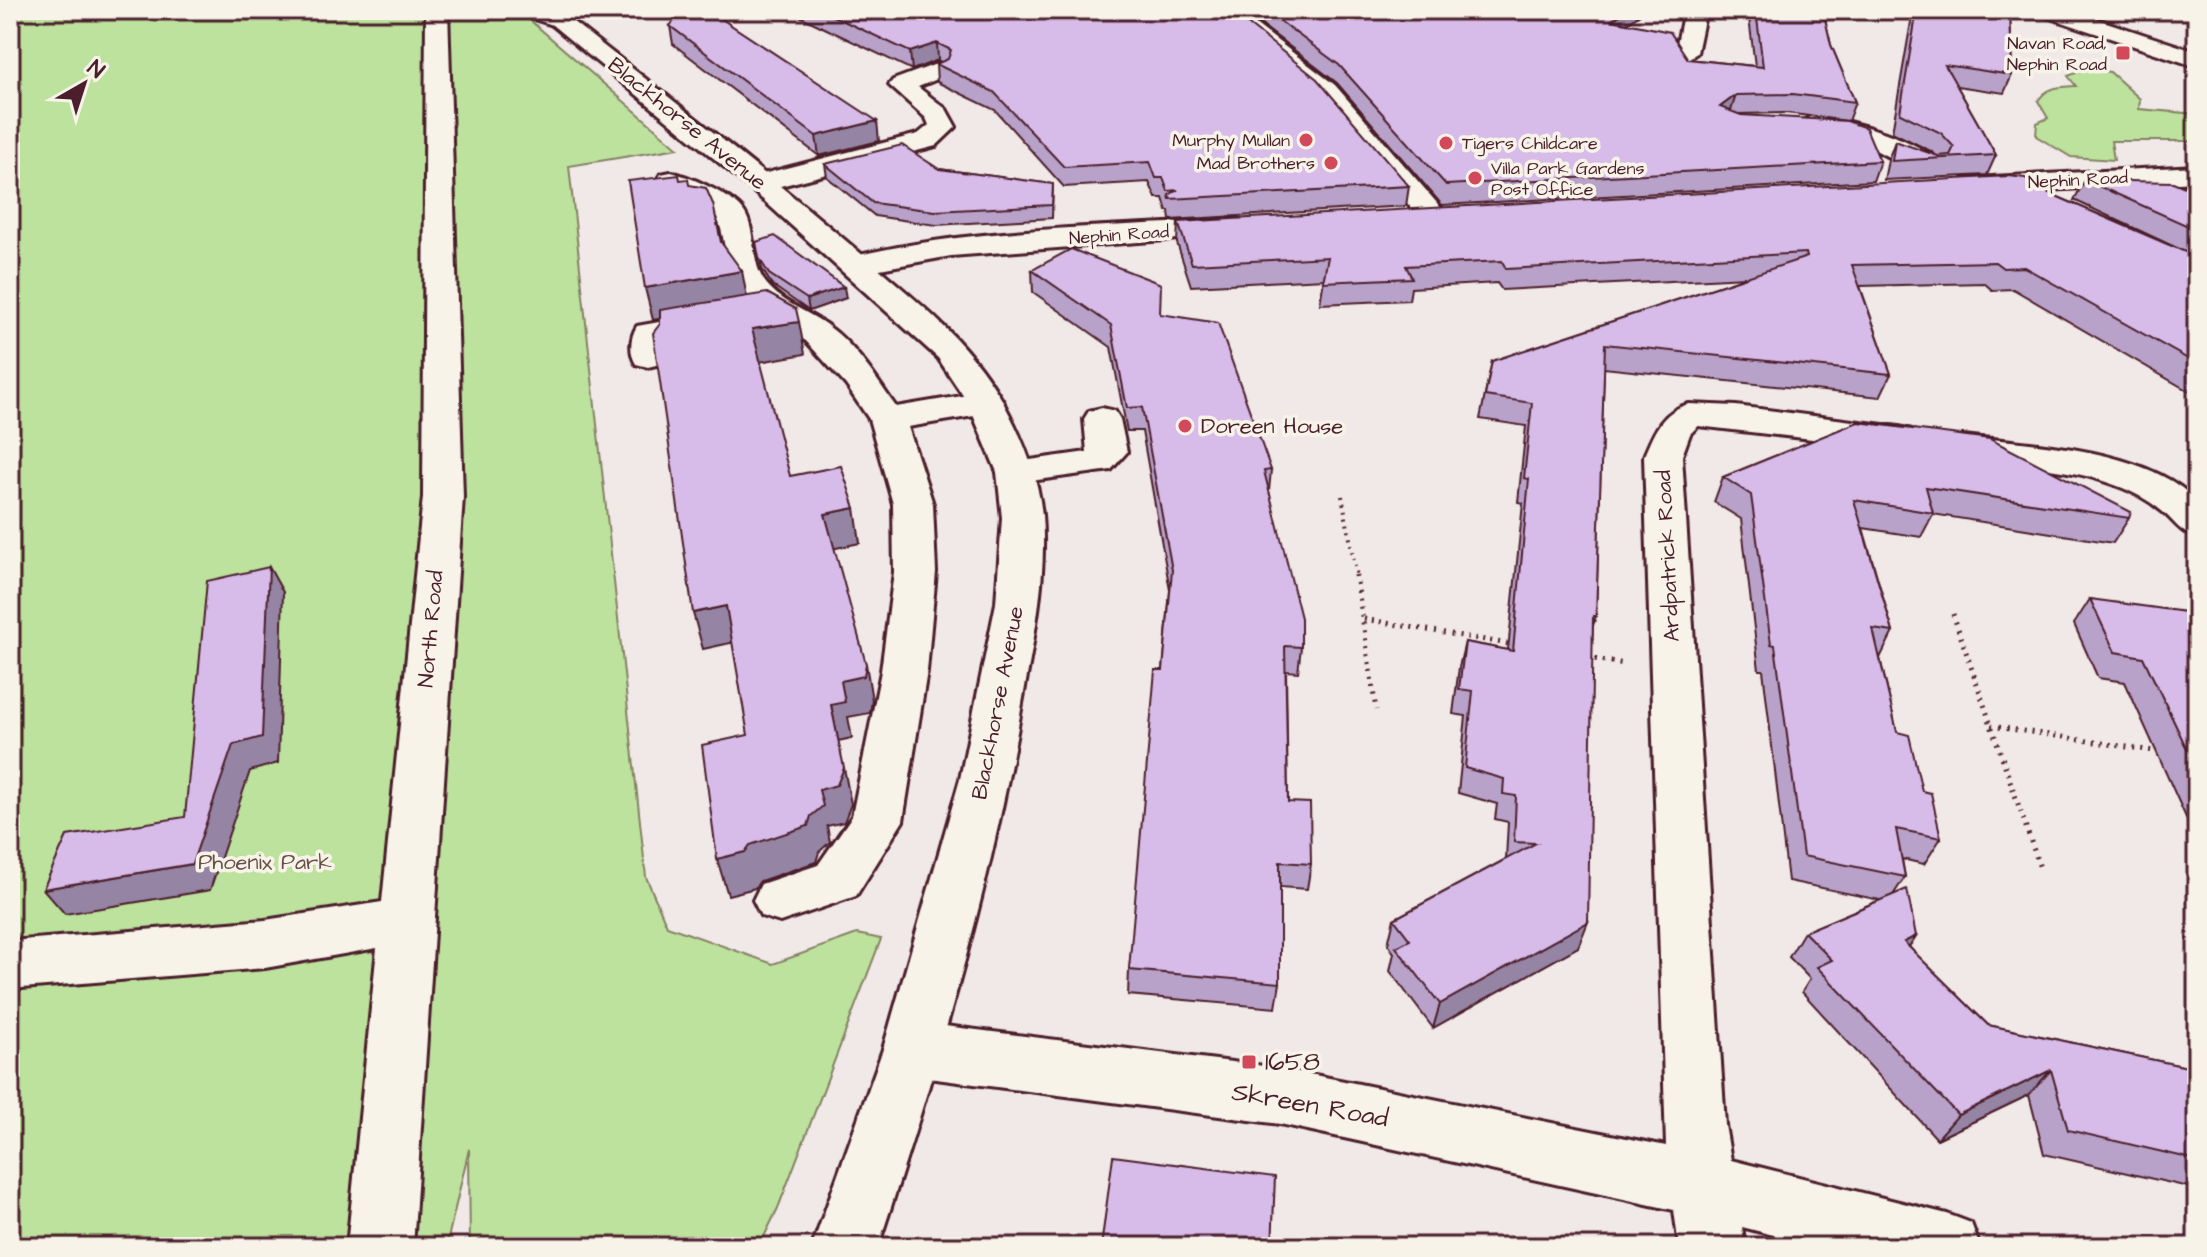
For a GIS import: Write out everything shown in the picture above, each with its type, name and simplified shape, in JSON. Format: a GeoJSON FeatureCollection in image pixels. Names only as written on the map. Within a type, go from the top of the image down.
{"type":"FeatureCollection","features":[{"type":"Feature","properties":{"kind":"street","name":"North Road"},"geometry":{"type":"LineString","coordinates":[[380,1247],[443,497],[437,10]]}},
{"type":"Feature","properties":{"kind":"street","name":"Blackhorse Avenue"},"geometry":{"type":"LineString","coordinates":[[529,10],[550,15],[761,183],[858,264],[950,351],[986,403],[1016,472],[1022,518],[1013,646],[985,779],[913,1049],[845,1247]]}},
{"type":"Feature","properties":{"kind":"street"},"geometry":{"type":"LineString","coordinates":[[1224,10],[1326,90],[1433,216]]}},
{"type":"Feature","properties":{"kind":"street"},"geometry":{"type":"LineString","coordinates":[[1686,53],[1695,10]]}},
{"type":"Feature","properties":{"kind":"street"},"geometry":{"type":"LineString","coordinates":[[2049,10],[2197,60]]}},
{"type":"Feature","properties":{"kind":"street"},"geometry":{"type":"LineString","coordinates":[[761,183],[927,140],[943,127],[937,114],[901,85],[939,70]]}},
{"type":"Feature","properties":{"kind":"street"},"geometry":{"type":"LineString","coordinates":[[1784,123],[1836,125],[1929,167],[1884,169]]}},
{"type":"Feature","properties":{"kind":"street","name":"Nephin Road"},"geometry":{"type":"LineString","coordinates":[[1910,190],[2197,174]]}},
{"type":"Feature","properties":{"kind":"street"},"geometry":{"type":"LineString","coordinates":[[671,180],[728,211],[734,220],[739,259],[750,285],[779,311],[818,334],[858,378],[887,419],[913,504],[915,572],[904,671],[877,821],[837,881],[780,900]]}},
{"type":"Feature","properties":{"kind":"street"},"geometry":{"type":"LineString","coordinates":[[2017,184],[2061,210]]}},
{"type":"Feature","properties":{"kind":"street"},"geometry":{"type":"LineString","coordinates":[[1402,218],[1465,215]]}},
{"type":"Feature","properties":{"kind":"street","name":"Nephin Road"},"geometry":{"type":"LineString","coordinates":[[858,264],[893,255],[951,247],[1262,226]]}},
{"type":"Feature","properties":{"kind":"street"},"geometry":{"type":"LineString","coordinates":[[648,357],[649,333],[779,311]]}},
{"type":"Feature","properties":{"kind":"street"},"geometry":{"type":"LineString","coordinates":[[887,419],[986,403]]}},
{"type":"Feature","properties":{"kind":"street","name":"Ardpatrick Road"},"geometry":{"type":"LineString","coordinates":[[1704,1185],[1694,1125],[1663,456],[1673,430],[1689,415],[1766,421],[2056,459],[2118,471],[2156,490],[2190,515],[2197,525]]}},
{"type":"Feature","properties":{"kind":"street"},"geometry":{"type":"LineString","coordinates":[[1016,472],[1098,462],[1108,452],[1102,419]]}},
{"type":"Feature","properties":{"kind":"street"},"geometry":{"type":"LineString","coordinates":[[10,965],[265,944],[409,920]]}},
{"type":"Feature","properties":{"kind":"street","name":"Skreen Road"},"geometry":{"type":"LineString","coordinates":[[913,1049],[1280,1096],[1704,1185],[1947,1247]]}},
{"type":"Feature","properties":{"kind":"street"},"geometry":{"type":"LineString","coordinates":[[1704,1185],[1712,1247]]}},
{"type":"Feature","properties":{"kind":"path"},"geometry":{"type":"LineString","coordinates":[[1342,496],[1364,619],[1376,710]]}},
{"type":"Feature","properties":{"kind":"path"},"geometry":{"type":"LineString","coordinates":[[1953,614],[2041,871]]}},
{"type":"Feature","properties":{"kind":"path"},"geometry":{"type":"LineString","coordinates":[[1364,619],[1519,646]]}},
{"type":"Feature","properties":{"kind":"path"},"geometry":{"type":"LineString","coordinates":[[1580,656],[1673,673]]}},
{"type":"Feature","properties":{"kind":"path"},"geometry":{"type":"LineString","coordinates":[[1991,726],[2168,753]]}},
{"type":"Feature","properties":{"kind":"green space","name":"Phoenix Park"},"geometry":{"type":"Polygon","coordinates":[[[10,10],[524,10],[531,21],[678,148],[569,166],[646,877],[667,926],[773,964],[857,934],[881,939],[778,1208],[759,1247],[470,1247],[469,1149],[446,1247],[10,1247],[10,10]]]}},
{"type":"Feature","properties":{"kind":"green space"},"geometry":{"type":"Polygon","coordinates":[[[578,10],[692,10],[589,22],[578,10]]]}},
{"type":"Feature","properties":{"kind":"green space"},"geometry":{"type":"Polygon","coordinates":[[[2086,69],[2110,72],[2140,99],[2139,109],[2197,114],[2197,141],[2111,141],[2114,160],[2071,157],[2036,136],[2037,123],[2048,118],[2038,101],[2045,92],[2054,88],[2076,86],[2068,76],[2086,69]]]}},
{"type":"Feature","properties":{"kind":"building"},"geometry":{"type":"Polygon","coordinates":[[[682,10],[708,10],[877,121],[816,136],[670,26],[682,10]]]}},
{"type":"Feature","properties":{"kind":"building"},"geometry":{"type":"Polygon","coordinates":[[[820,10],[852,10],[870,20],[884,10],[1230,10],[1317,79],[1409,186],[1170,199],[1169,195],[1178,190],[1168,191],[1163,178],[1156,178],[1150,162],[1064,167],[994,92],[936,64],[948,59],[951,50],[937,43],[910,52],[820,10]]]}},
{"type":"Feature","properties":{"kind":"building"},"geometry":{"type":"Polygon","coordinates":[[[1265,10],[1627,10],[1612,20],[1670,32],[1688,59],[1763,67],[1756,10],[1823,10],[1831,45],[1855,102],[1793,94],[1736,95],[1720,107],[1741,115],[1847,121],[1866,128],[1880,161],[1446,185],[1339,65],[1265,10]]]}},
{"type":"Feature","properties":{"kind":"building"},"geometry":{"type":"Polygon","coordinates":[[[1917,10],[2010,10],[2012,75],[1945,65],[1996,155],[1892,161],[1895,141],[1938,156],[1950,155],[1954,147],[1941,133],[1900,113],[1917,10]]]}},
{"type":"Feature","properties":{"kind":"building"},"geometry":{"type":"Polygon","coordinates":[[[902,145],[939,169],[1053,184],[1052,205],[935,211],[873,203],[825,164],[902,145]]]}},
{"type":"Feature","properties":{"kind":"building"},"geometry":{"type":"Polygon","coordinates":[[[679,175],[680,180],[688,179],[689,185],[706,188],[713,204],[721,242],[742,271],[645,288],[628,181],[679,175]]]}},
{"type":"Feature","properties":{"kind":"building"},"geometry":{"type":"Polygon","coordinates":[[[2009,176],[2025,178],[2049,193],[2197,257],[2197,364],[2024,267],[2003,268],[1995,262],[1852,265],[1891,374],[1605,344],[1596,616],[1593,616],[1588,922],[1440,1004],[1396,947],[1410,940],[1394,919],[1536,843],[1514,842],[1516,796],[1503,794],[1504,779],[1465,768],[1473,691],[1459,689],[1465,642],[1513,651],[1529,479],[1524,478],[1532,403],[1485,396],[1492,361],[1807,257],[1806,253],[1506,269],[1502,261],[1406,266],[1412,278],[1323,282],[1328,257],[1192,264],[1178,222],[2009,176]]]}},
{"type":"Feature","properties":{"kind":"building"},"geometry":{"type":"Polygon","coordinates":[[[2085,180],[2173,182],[2197,192],[2197,230],[2085,180]]]}},
{"type":"Feature","properties":{"kind":"building"},"geometry":{"type":"Polygon","coordinates":[[[775,236],[844,287],[807,299],[769,274],[759,258],[756,242],[775,236]]]}},
{"type":"Feature","properties":{"kind":"building"},"geometry":{"type":"Polygon","coordinates":[[[1071,249],[1161,284],[1160,314],[1218,323],[1271,470],[1264,471],[1301,618],[1301,647],[1285,646],[1288,802],[1310,803],[1311,864],[1280,862],[1280,983],[1129,970],[1155,670],[1163,670],[1172,570],[1142,407],[1127,408],[1111,325],[1032,270],[1071,249]]]}},
{"type":"Feature","properties":{"kind":"building"},"geometry":{"type":"Polygon","coordinates":[[[767,293],[796,309],[799,322],[752,329],[790,476],[841,466],[855,508],[825,514],[866,664],[864,676],[841,681],[845,702],[831,705],[844,768],[837,785],[819,790],[823,806],[811,816],[808,826],[750,845],[745,852],[717,859],[702,745],[748,735],[726,606],[693,613],[653,333],[660,324],[660,310],[767,293]]]}},
{"type":"Feature","properties":{"kind":"building"},"geometry":{"type":"Polygon","coordinates":[[[1858,422],[1990,439],[2131,512],[2129,518],[1926,487],[1933,513],[1854,500],[1893,632],[1873,629],[1897,732],[1909,735],[1922,791],[1931,793],[1941,838],[1896,829],[1905,877],[1803,856],[1751,495],[1723,477],[1858,422]]]}},
{"type":"Feature","properties":{"kind":"building"},"geometry":{"type":"Polygon","coordinates":[[[269,567],[262,737],[233,745],[192,864],[43,889],[67,836],[185,817],[207,581],[269,567]]]}},
{"type":"Feature","properties":{"kind":"building"},"geometry":{"type":"Polygon","coordinates":[[[2090,599],[2193,613],[2197,620],[2197,770],[2143,657],[2115,652],[2090,599]]]}},
{"type":"Feature","properties":{"kind":"building"},"geometry":{"type":"Polygon","coordinates":[[[1907,889],[1916,936],[1904,942],[1988,1025],[2197,1069],[2197,1160],[2068,1130],[2051,1070],[1958,1115],[1817,967],[1832,960],[1804,932],[1907,889]]]}},
{"type":"Feature","properties":{"kind":"building"},"geometry":{"type":"Polygon","coordinates":[[[1113,1156],[1275,1177],[1272,1247],[1101,1247],[1113,1156]]]}},
{"type":"Feature","properties":{"kind":"place","name":"Navan Road, Nephin Road"},"geometry":{"type":"Point","coordinates":[2123,53]}},
{"type":"Feature","properties":{"kind":"place","name":"Murphy Mullan"},"geometry":{"type":"Point","coordinates":[1306,140]}},
{"type":"Feature","properties":{"kind":"place","name":"Tigers Childcare"},"geometry":{"type":"Point","coordinates":[1446,143]}},
{"type":"Feature","properties":{"kind":"place","name":"Mad Brothers"},"geometry":{"type":"Point","coordinates":[1331,163]}},
{"type":"Feature","properties":{"kind":"place","name":"Villa Park Gardens Post Office"},"geometry":{"type":"Point","coordinates":[1475,178]}},
{"type":"Feature","properties":{"kind":"place","name":"Doreen House"},"geometry":{"type":"Point","coordinates":[1185,426]}},
{"type":"Feature","properties":{"kind":"place","name":"1658"},"geometry":{"type":"Point","coordinates":[1249,1062]}}]}
